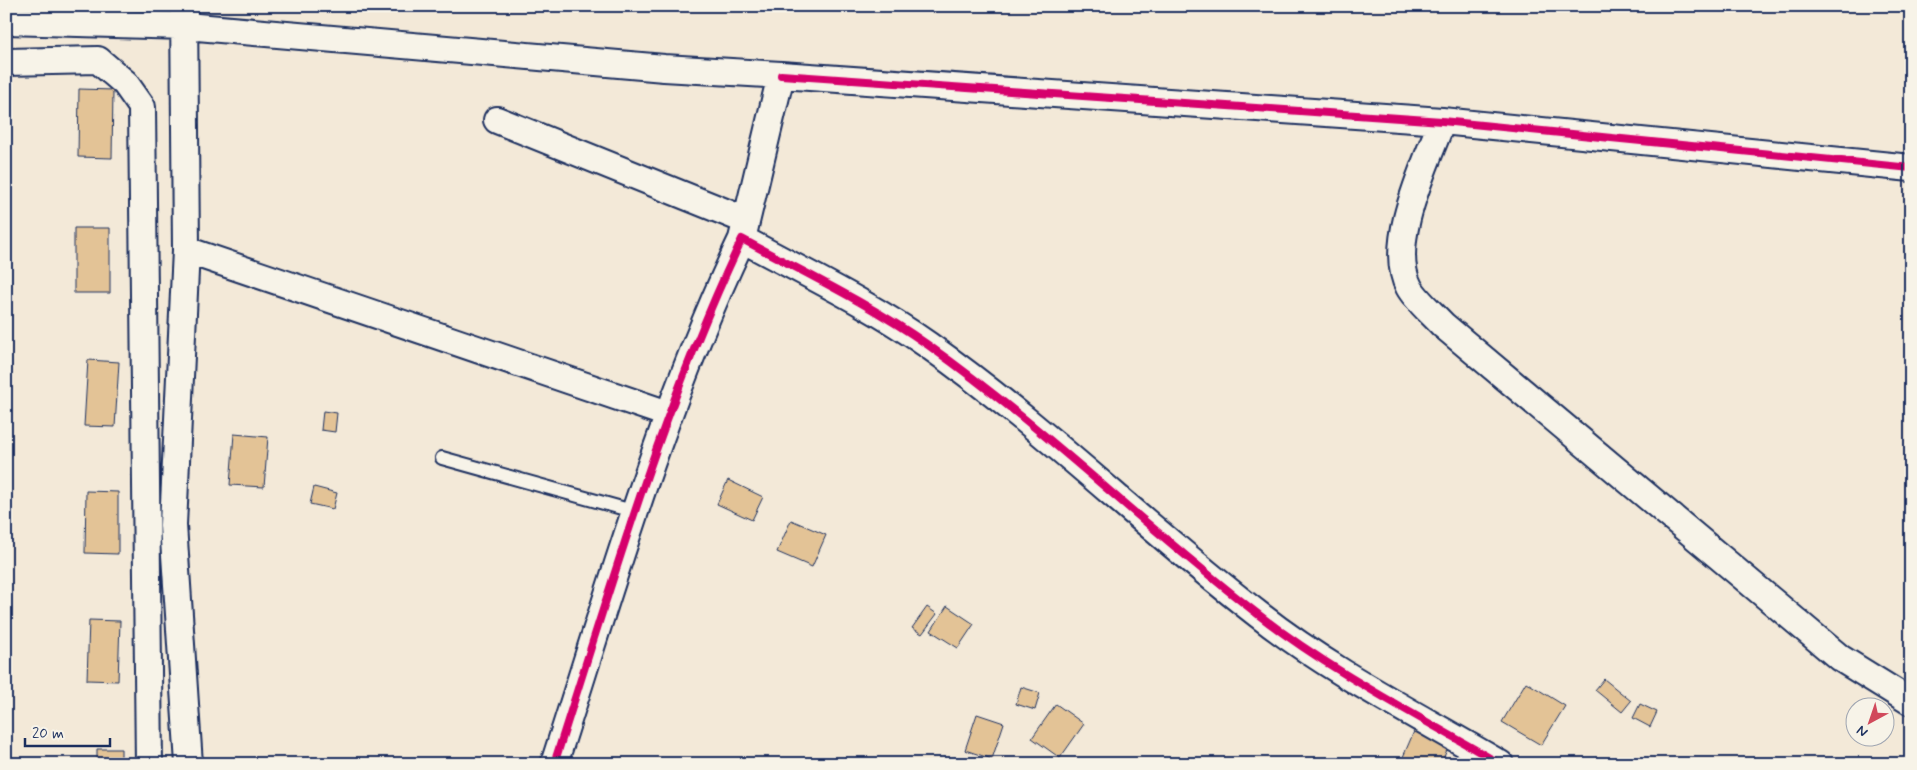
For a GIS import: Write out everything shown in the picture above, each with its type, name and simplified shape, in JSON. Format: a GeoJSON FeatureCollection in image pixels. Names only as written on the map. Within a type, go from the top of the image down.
{"type":"FeatureCollection","features":[{"type":"Feature","properties":{"kind":"street"},"geometry":{"type":"LineString","coordinates":[[185,16],[186,250],[173,525],[189,764]]}},
{"type":"Feature","properties":{"kind":"street"},"geometry":{"type":"LineString","coordinates":[[6,21],[185,16],[664,68],[1442,120],[1911,168]]}},
{"type":"Feature","properties":{"kind":"street"},"geometry":{"type":"LineString","coordinates":[[6,62],[98,60],[125,83],[142,108],[149,764]]}},
{"type":"Feature","properties":{"kind":"street"},"geometry":{"type":"LineString","coordinates":[[554,764],[668,414],[743,230],[781,75]]}},
{"type":"Feature","properties":{"kind":"street"},"geometry":{"type":"LineString","coordinates":[[497,120],[743,230],[927,344],[992,393],[1260,616],[1334,666],[1500,764]]}},
{"type":"Feature","properties":{"kind":"street"},"geometry":{"type":"LineString","coordinates":[[1442,120],[1404,226],[1400,260],[1409,287],[1442,324],[1817,640],[1840,658],[1911,702]]}},
{"type":"Feature","properties":{"kind":"street"},"geometry":{"type":"LineString","coordinates":[[186,250],[668,414]]}},
{"type":"Feature","properties":{"kind":"lane"},"geometry":{"type":"LineString","coordinates":[[442,458],[636,512]]}},
{"type":"Feature","properties":{"kind":"building"},"geometry":{"type":"Polygon","coordinates":[[[79,89],[113,90],[112,158],[78,157],[79,89]]]}},
{"type":"Feature","properties":{"kind":"building"},"geometry":{"type":"Polygon","coordinates":[[[74,228],[110,228],[110,293],[74,293],[74,228]]]}},
{"type":"Feature","properties":{"kind":"building"},"geometry":{"type":"Polygon","coordinates":[[[88,360],[119,362],[115,427],[84,426],[88,360]]]}},
{"type":"Feature","properties":{"kind":"building"},"geometry":{"type":"Polygon","coordinates":[[[323,411],[337,413],[335,432],[321,430],[323,411]]]}},
{"type":"Feature","properties":{"kind":"building"},"geometry":{"type":"Polygon","coordinates":[[[234,434],[268,437],[264,487],[230,485],[234,434]]]}},
{"type":"Feature","properties":{"kind":"building"},"geometry":{"type":"Polygon","coordinates":[[[728,480],[763,497],[752,520],[717,504],[728,480]]]}},
{"type":"Feature","properties":{"kind":"building"},"geometry":{"type":"Polygon","coordinates":[[[314,487],[337,493],[333,509],[310,504],[314,487]]]}},
{"type":"Feature","properties":{"kind":"building"},"geometry":{"type":"Polygon","coordinates":[[[86,491],[118,492],[118,554],[85,553],[86,491]]]}},
{"type":"Feature","properties":{"kind":"building"},"geometry":{"type":"Polygon","coordinates":[[[791,520],[826,535],[812,567],[777,552],[791,520]]]}},
{"type":"Feature","properties":{"kind":"building"},"geometry":{"type":"Polygon","coordinates":[[[947,606],[974,624],[958,648],[931,631],[947,606]]]}},
{"type":"Feature","properties":{"kind":"building"},"geometry":{"type":"Polygon","coordinates":[[[927,607],[937,614],[922,634],[912,628],[927,607]]]}},
{"type":"Feature","properties":{"kind":"building"},"geometry":{"type":"Polygon","coordinates":[[[89,620],[120,621],[118,681],[87,680],[89,620]]]}},
{"type":"Feature","properties":{"kind":"building"},"geometry":{"type":"Polygon","coordinates":[[[1604,679],[1631,701],[1622,712],[1595,690],[1604,679]]]}},
{"type":"Feature","properties":{"kind":"building"},"geometry":{"type":"Polygon","coordinates":[[[1526,682],[1565,706],[1541,745],[1502,722],[1526,682]]]}},
{"type":"Feature","properties":{"kind":"building"},"geometry":{"type":"Polygon","coordinates":[[[1021,687],[1040,693],[1035,710],[1016,704],[1021,687]]]}},
{"type":"Feature","properties":{"kind":"building"},"geometry":{"type":"Polygon","coordinates":[[[1056,704],[1084,724],[1060,758],[1032,738],[1056,704]]]}},
{"type":"Feature","properties":{"kind":"building"},"geometry":{"type":"Polygon","coordinates":[[[1640,704],[1657,712],[1650,727],[1633,718],[1640,704]]]}},
{"type":"Feature","properties":{"kind":"building"},"geometry":{"type":"Polygon","coordinates":[[[977,714],[1004,723],[992,759],[965,750],[977,714]]]}},
{"type":"Feature","properties":{"kind":"building"},"geometry":{"type":"Polygon","coordinates":[[[1415,729],[1449,745],[1441,764],[1400,764],[1415,729]]]}},
{"type":"Feature","properties":{"kind":"building"},"geometry":{"type":"Polygon","coordinates":[[[97,749],[121,749],[121,764],[97,764],[97,749]]]}},
{"type":"Feature","properties":{"kind":"cycle path"},"geometry":{"type":"LineString","coordinates":[[781,75],[1442,121],[1911,168]]}},
{"type":"Feature","properties":{"kind":"cycle path"},"geometry":{"type":"LineString","coordinates":[[554,764],[617,564],[662,432],[713,303],[742,239],[860,302],[928,345],[1013,410],[1217,582],[1287,636],[1346,675],[1500,764]]}}]}
